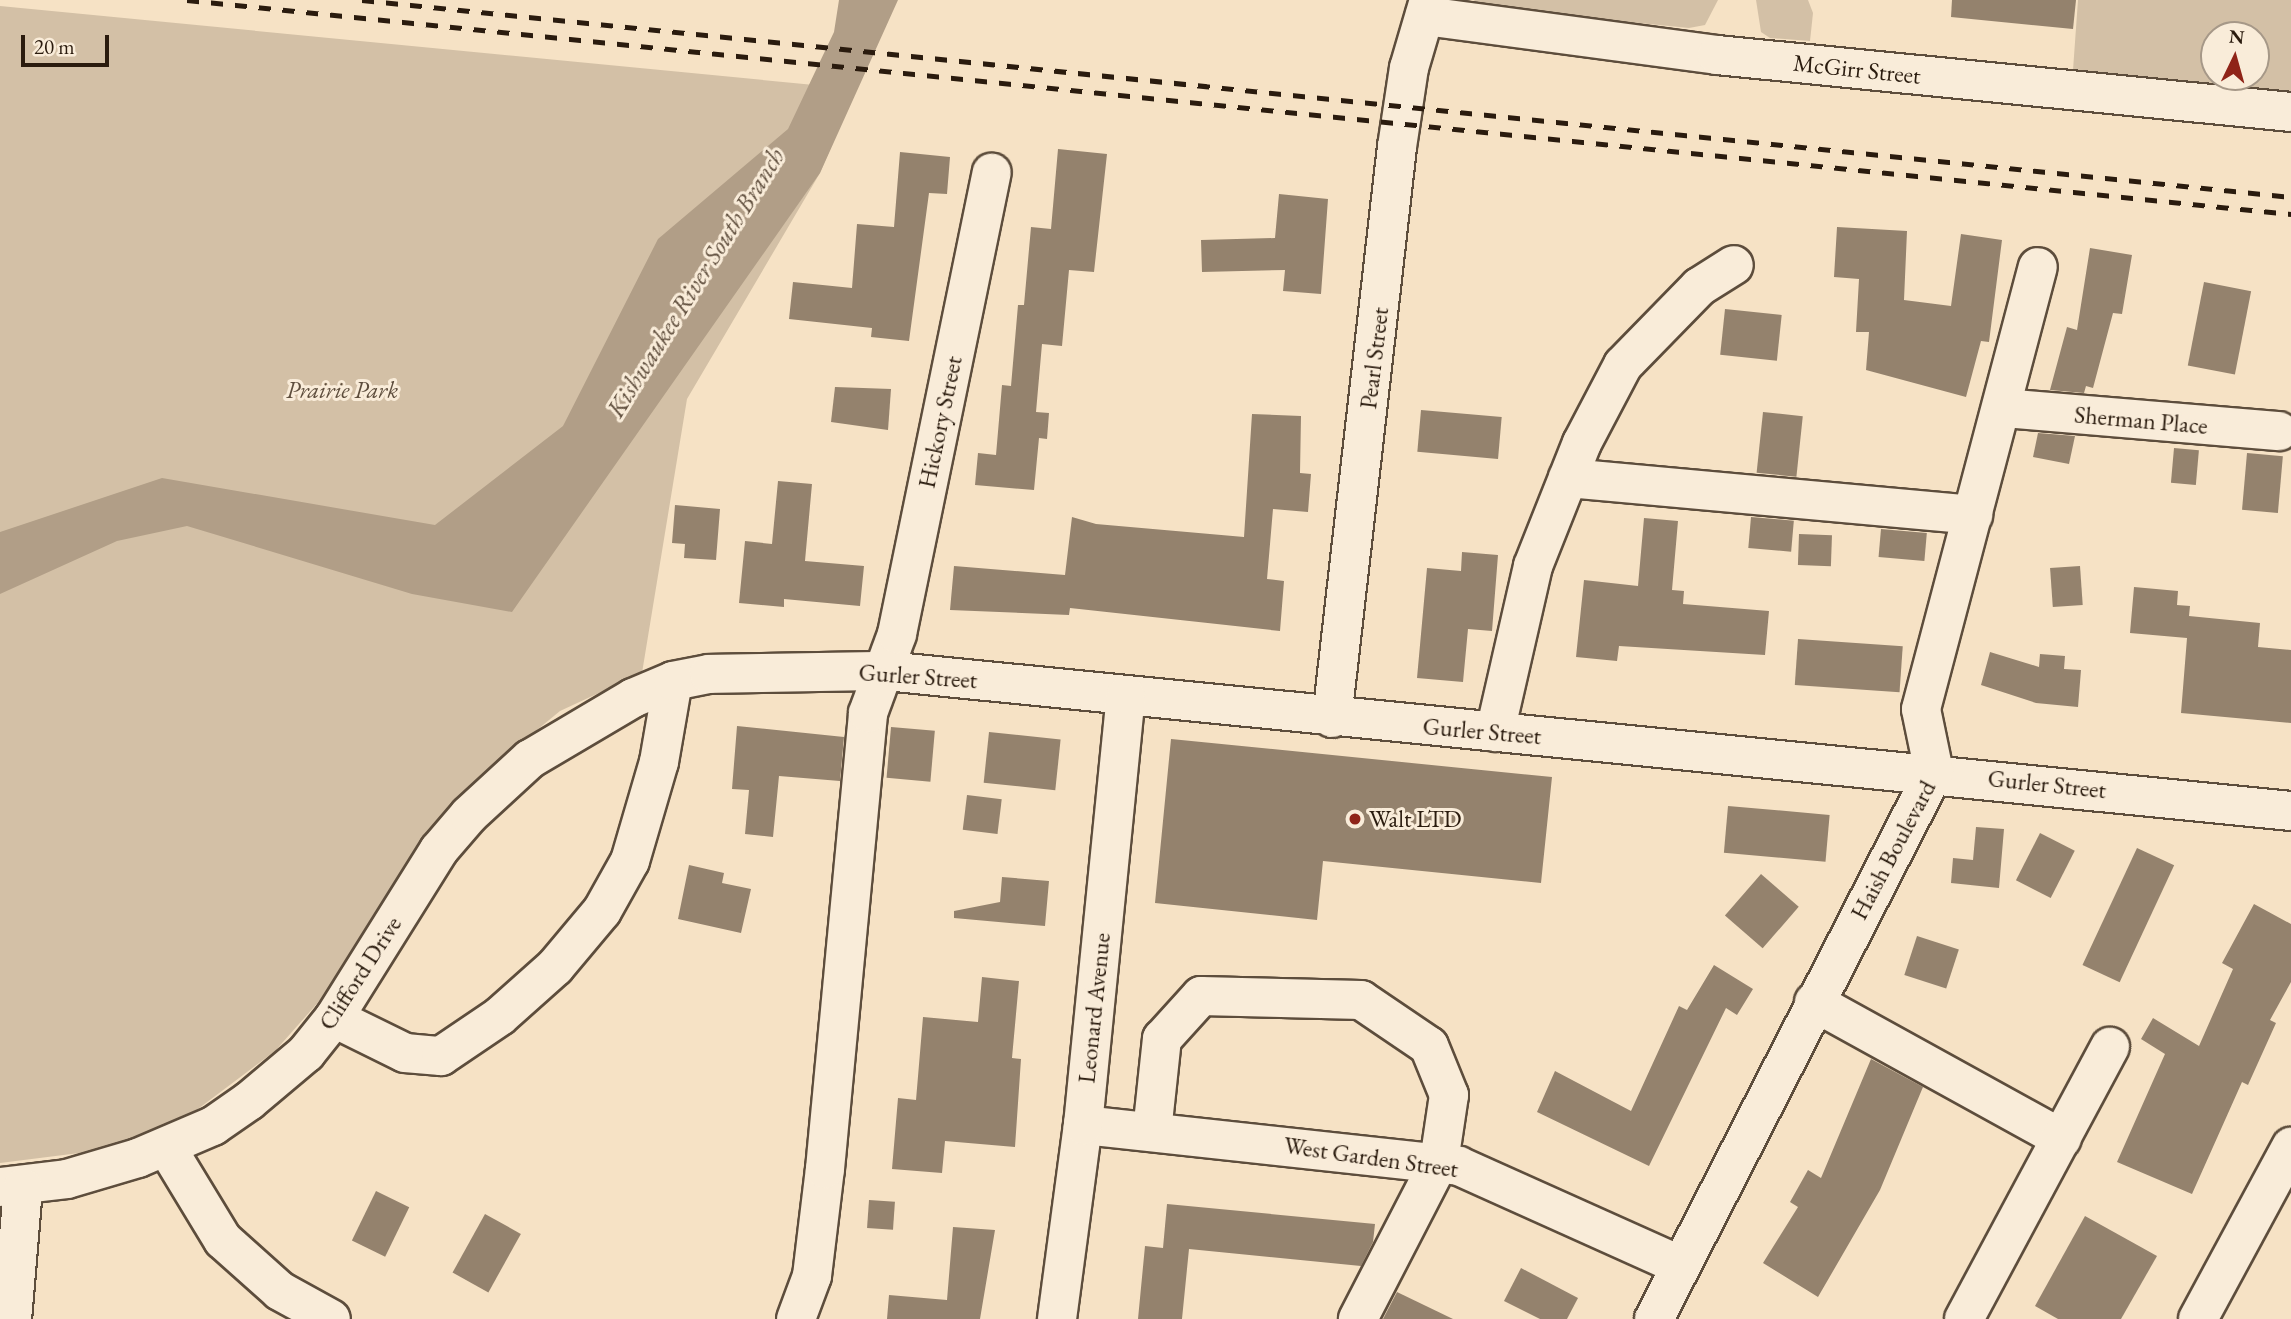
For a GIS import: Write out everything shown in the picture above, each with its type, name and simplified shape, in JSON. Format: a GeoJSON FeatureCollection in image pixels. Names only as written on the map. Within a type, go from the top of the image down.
{"type":"FeatureCollection","features":[{"type":"Feature","properties":{"kind":"street","name":"McGirr Street"},"geometry":{"type":"LineString","coordinates":[[1427,8],[1717,55],[2291,112]]}},
{"type":"Feature","properties":{"kind":"street","name":"Pearl Street"},"geometry":{"type":"LineString","coordinates":[[1332,718],[1397,147],[1409,68],[1427,8]]}},
{"type":"Feature","properties":{"kind":"street","name":"Hickory Street"},"geometry":{"type":"LineString","coordinates":[[796,1319],[812,1276],[825,1169],[868,713],[886,671],[992,173]]}},
{"type":"Feature","properties":{"kind":"street"},"geometry":{"type":"LineString","coordinates":[[1495,732],[1534,566],[1568,478],[1623,365],[1699,287],[1734,265]]}},
{"type":"Feature","properties":{"kind":"street","name":"Haish Boulevard"},"geometry":{"type":"LineString","coordinates":[[1654,1319],[1934,772],[1921,709],[2003,408],[2038,267]]}},
{"type":"Feature","properties":{"kind":"street","name":"Sherman Place"},"geometry":{"type":"LineString","coordinates":[[2003,408],[2279,431]]}},
{"type":"Feature","properties":{"kind":"street"},"geometry":{"type":"LineString","coordinates":[[1568,478],[1973,515]]}},
{"type":"Feature","properties":{"kind":"street","name":"Gurler Street"},"geometry":{"type":"LineString","coordinates":[[673,681],[746,671],[886,671],[1332,718],[1934,772],[2291,811]]}},
{"type":"Feature","properties":{"kind":"street"},"geometry":{"type":"LineString","coordinates":[[334,1018],[405,1053],[442,1056],[500,1016],[555,967],[602,911],[630,862],[656,775],[673,681]]}},
{"type":"Feature","properties":{"kind":"street","name":"Clifford Drive"},"geometry":{"type":"LineString","coordinates":[[11,1187],[167,1148],[249,1101],[306,1053],[334,1018],[439,850],[469,815],[530,759],[673,681]]}},
{"type":"Feature","properties":{"kind":"street","name":"Leonard Avenue"},"geometry":{"type":"LineString","coordinates":[[1057,1319],[1083,1125],[1126,696]]}},
{"type":"Feature","properties":{"kind":"street"},"geometry":{"type":"LineString","coordinates":[[1152,1132],[1162,1039],[1201,996],[1361,1000],[1429,1046],[1449,1096],[1439,1163],[1358,1319]]}},
{"type":"Feature","properties":{"kind":"street"},"geometry":{"type":"LineString","coordinates":[[1814,1002],[2062,1139]]}},
{"type":"Feature","properties":{"kind":"street"},"geometry":{"type":"LineString","coordinates":[[1964,1319],[2110,1047]]}},
{"type":"Feature","properties":{"kind":"street","name":"West Garden Street"},"geometry":{"type":"LineString","coordinates":[[1083,1125],[1439,1163],[1480,1173],[1681,1266]]}},
{"type":"Feature","properties":{"kind":"street"},"geometry":{"type":"LineString","coordinates":[[2198,1319],[2291,1147]]}},
{"type":"Feature","properties":{"kind":"street"},"geometry":{"type":"LineString","coordinates":[[167,1148],[223,1240],[278,1305],[331,1319]]}},
{"type":"Feature","properties":{"kind":"street"},"geometry":{"type":"LineString","coordinates":[[11,1187],[12,1319]]}},
{"type":"Feature","properties":{"kind":"green space"},"geometry":{"type":"Polygon","coordinates":[[[1473,0],[1718,0],[1705,25],[1689,28],[1490,8],[1473,0]]]}},
{"type":"Feature","properties":{"kind":"green space"},"geometry":{"type":"Polygon","coordinates":[[[1756,0],[1808,0],[1813,13],[1810,41],[1770,38],[1761,32],[1756,0]]]}},
{"type":"Feature","properties":{"kind":"green space"},"geometry":{"type":"Polygon","coordinates":[[[2078,0],[2291,0],[2291,95],[2256,91],[2270,91],[2270,21],[2200,21],[2200,85],[2073,70],[2078,0]]]}},
{"type":"Feature","properties":{"kind":"green space","name":"Prairie Park"},"geometry":{"type":"Polygon","coordinates":[[[0,6],[856,89],[820,173],[687,399],[642,673],[560,711],[475,781],[322,998],[275,1051],[182,1121],[111,1149],[0,1163],[0,6]]]}},
{"type":"Feature","properties":{"kind":"water","name":"Kishwaukee River South Branch"},"geometry":{"type":"Polygon","coordinates":[[[839,0],[898,0],[820,173],[512,612],[412,594],[187,526],[117,541],[0,594],[0,532],[162,478],[435,525],[563,426],[658,239],[788,129],[834,32],[839,0]]]}},
{"type":"Feature","properties":{"kind":"building"},"geometry":{"type":"Polygon","coordinates":[[[1952,0],[2076,0],[2073,29],[1951,17],[1952,0]]]}},
{"type":"Feature","properties":{"kind":"building"},"geometry":{"type":"Polygon","coordinates":[[[1058,149],[1107,154],[1094,272],[1069,270],[1062,346],[1042,344],[1036,412],[1049,413],[1047,439],[1039,438],[1034,490],[975,485],[978,453],[996,455],[1002,385],[1011,386],[1018,305],[1024,305],[1031,227],[1051,229],[1058,149]]]}},
{"type":"Feature","properties":{"kind":"building"},"geometry":{"type":"Polygon","coordinates":[[[900,152],[950,157],[947,194],[929,193],[909,341],[871,337],[872,328],[789,319],[793,282],[852,288],[857,224],[894,227],[900,152]]]}},
{"type":"Feature","properties":{"kind":"building"},"geometry":{"type":"Polygon","coordinates":[[[1279,194],[1328,199],[1321,294],[1283,291],[1285,270],[1202,272],[1201,240],[1275,238],[1279,194]]]}},
{"type":"Feature","properties":{"kind":"building"},"geometry":{"type":"Polygon","coordinates":[[[1837,227],[1907,231],[1904,300],[1951,306],[1961,234],[2002,240],[1989,342],[1981,341],[1966,397],[1866,370],[1869,332],[1856,332],[1859,279],[1834,277],[1837,227]]]}},
{"type":"Feature","properties":{"kind":"building"},"geometry":{"type":"Polygon","coordinates":[[[2090,248],[2132,255],[2122,314],[2113,313],[2093,388],[2086,386],[2084,393],[2050,390],[2067,327],[2077,330],[2090,248]]]}},
{"type":"Feature","properties":{"kind":"building"},"geometry":{"type":"Polygon","coordinates":[[[2204,282],[2251,291],[2235,375],[2188,365],[2204,282]]]}},
{"type":"Feature","properties":{"kind":"building"},"geometry":{"type":"Polygon","coordinates":[[[1725,309],[1782,315],[1777,361],[1720,355],[1725,309]]]}},
{"type":"Feature","properties":{"kind":"building"},"geometry":{"type":"Polygon","coordinates":[[[835,387],[891,389],[888,430],[831,422],[835,387]]]}},
{"type":"Feature","properties":{"kind":"building"},"geometry":{"type":"Polygon","coordinates":[[[1421,410],[1502,417],[1498,459],[1417,452],[1421,410]]]}},
{"type":"Feature","properties":{"kind":"building"},"geometry":{"type":"Polygon","coordinates":[[[1763,412],[1803,416],[1796,477],[1757,473],[1763,412]]]}},
{"type":"Feature","properties":{"kind":"building"},"geometry":{"type":"Polygon","coordinates":[[[1252,414],[1301,416],[1300,473],[1311,474],[1308,512],[1273,509],[1267,579],[1284,581],[1280,631],[1070,608],[1069,615],[950,610],[954,566],[1065,575],[1072,517],[1096,524],[1244,537],[1252,414]]]}},
{"type":"Feature","properties":{"kind":"building"},"geometry":{"type":"Polygon","coordinates":[[[2038,433],[2075,436],[2069,464],[2033,457],[2038,433]]]}},
{"type":"Feature","properties":{"kind":"building"},"geometry":{"type":"Polygon","coordinates":[[[2174,448],[2199,450],[2196,485],[2171,483],[2174,448]]]}},
{"type":"Feature","properties":{"kind":"building"},"geometry":{"type":"Polygon","coordinates":[[[2247,453],[2283,456],[2278,513],[2242,510],[2247,453]]]}},
{"type":"Feature","properties":{"kind":"building"},"geometry":{"type":"Polygon","coordinates":[[[778,481],[812,484],[805,561],[864,566],[860,606],[784,599],[784,607],[739,603],[745,541],[772,544],[778,481]]]}},
{"type":"Feature","properties":{"kind":"building"},"geometry":{"type":"Polygon","coordinates":[[[675,505],[720,509],[716,560],[684,558],[685,544],[672,543],[675,505]]]}},
{"type":"Feature","properties":{"kind":"building"},"geometry":{"type":"Polygon","coordinates":[[[1751,517],[1794,521],[1791,552],[1748,548],[1751,517]]]}},
{"type":"Feature","properties":{"kind":"building"},"geometry":{"type":"Polygon","coordinates":[[[1644,518],[1678,521],[1672,590],[1684,591],[1683,604],[1769,611],[1765,655],[1619,646],[1617,661],[1576,657],[1584,580],[1638,586],[1644,518]]]}},
{"type":"Feature","properties":{"kind":"building"},"geometry":{"type":"Polygon","coordinates":[[[1881,529],[1927,533],[1924,561],[1879,557],[1881,529]]]}},
{"type":"Feature","properties":{"kind":"building"},"geometry":{"type":"Polygon","coordinates":[[[1799,534],[1832,535],[1831,566],[1798,565],[1799,534]]]}},
{"type":"Feature","properties":{"kind":"building"},"geometry":{"type":"Polygon","coordinates":[[[1462,552],[1498,555],[1492,631],[1468,629],[1463,682],[1417,678],[1427,568],[1461,571],[1462,552]]]}},
{"type":"Feature","properties":{"kind":"building"},"geometry":{"type":"Polygon","coordinates":[[[2080,566],[2083,605],[2053,607],[2050,568],[2080,566]]]}},
{"type":"Feature","properties":{"kind":"building"},"geometry":{"type":"Polygon","coordinates":[[[2134,587],[2178,591],[2177,605],[2190,606],[2189,616],[2260,623],[2258,647],[2291,650],[2291,723],[2181,713],[2187,638],[2130,633],[2134,587]]]}},
{"type":"Feature","properties":{"kind":"building"},"geometry":{"type":"Polygon","coordinates":[[[1798,639],[1903,646],[1900,692],[1795,685],[1798,639]]]}},
{"type":"Feature","properties":{"kind":"building"},"geometry":{"type":"Polygon","coordinates":[[[1990,652],[2039,667],[2040,654],[2065,656],[2064,669],[2081,670],[2078,707],[2036,703],[1981,685],[1990,652]]]}},
{"type":"Feature","properties":{"kind":"building"},"geometry":{"type":"Polygon","coordinates":[[[737,726],[844,737],[840,781],[779,776],[773,837],[745,834],[749,790],[732,789],[737,726]]]}},
{"type":"Feature","properties":{"kind":"building"},"geometry":{"type":"Polygon","coordinates":[[[891,727],[935,731],[930,782],[887,778],[891,727]]]}},
{"type":"Feature","properties":{"kind":"building"},"geometry":{"type":"Polygon","coordinates":[[[989,732],[1061,740],[1055,790],[984,783],[989,732]]]}},
{"type":"Feature","properties":{"kind":"building","name":"Walt LTD"},"geometry":{"type":"Polygon","coordinates":[[[1171,739],[1552,777],[1541,883],[1323,861],[1317,920],[1155,903],[1171,739]]]}},
{"type":"Feature","properties":{"kind":"building"},"geometry":{"type":"Polygon","coordinates":[[[967,795],[1002,799],[997,834],[963,830],[967,795]]]}},
{"type":"Feature","properties":{"kind":"building"},"geometry":{"type":"Polygon","coordinates":[[[1728,806],[1830,815],[1826,862],[1724,853],[1728,806]]]}},
{"type":"Feature","properties":{"kind":"building"},"geometry":{"type":"Polygon","coordinates":[[[1976,827],[2004,829],[1999,888],[1951,883],[1953,858],[1973,860],[1976,827]]]}},
{"type":"Feature","properties":{"kind":"building"},"geometry":{"type":"Polygon","coordinates":[[[2040,833],[2075,851],[2051,898],[2016,880],[2040,833]]]}},
{"type":"Feature","properties":{"kind":"building"},"geometry":{"type":"Polygon","coordinates":[[[2137,848],[2174,865],[2120,982],[2082,965],[2137,848]]]}},
{"type":"Feature","properties":{"kind":"building"},"geometry":{"type":"Polygon","coordinates":[[[689,865],[724,873],[722,883],[751,889],[741,933],[678,919],[689,865]]]}},
{"type":"Feature","properties":{"kind":"building"},"geometry":{"type":"Polygon","coordinates":[[[1761,874],[1799,907],[1763,948],[1725,916],[1761,874]]]}},
{"type":"Feature","properties":{"kind":"building"},"geometry":{"type":"Polygon","coordinates":[[[1002,877],[1049,881],[1045,926],[954,918],[954,911],[1000,902],[1002,877]]]}},
{"type":"Feature","properties":{"kind":"building"},"geometry":{"type":"Polygon","coordinates":[[[2254,904],[2291,924],[2291,982],[2270,1020],[2276,1023],[2248,1085],[2242,1082],[2192,1194],[2117,1162],[2165,1054],[2141,1039],[2153,1018],[2199,1046],[2233,969],[2222,963],[2254,904]]]}},
{"type":"Feature","properties":{"kind":"building"},"geometry":{"type":"Polygon","coordinates":[[[1917,936],[1959,950],[1946,989],[1904,975],[1917,936]]]}},
{"type":"Feature","properties":{"kind":"building"},"geometry":{"type":"Polygon","coordinates":[[[1714,965],[1753,989],[1737,1015],[1726,1008],[1649,1166],[1537,1112],[1555,1071],[1631,1111],[1679,1006],[1687,1010],[1714,965]]]}},
{"type":"Feature","properties":{"kind":"building"},"geometry":{"type":"Polygon","coordinates":[[[982,977],[1019,981],[1012,1058],[1021,1059],[1015,1147],[945,1141],[942,1173],[892,1169],[898,1098],[916,1100],[923,1017],[978,1022],[982,977]]]}},
{"type":"Feature","properties":{"kind":"building"},"geometry":{"type":"Polygon","coordinates":[[[1871,1059],[1923,1087],[1880,1190],[1818,1297],[1763,1263],[1798,1207],[1790,1202],[1808,1170],[1821,1178],[1871,1059]]]}},
{"type":"Feature","properties":{"kind":"building"},"geometry":{"type":"Polygon","coordinates":[[[376,1191],[409,1207],[385,1257],[352,1240],[376,1191]]]}},
{"type":"Feature","properties":{"kind":"building"},"geometry":{"type":"Polygon","coordinates":[[[869,1200],[895,1202],[893,1230],[867,1228],[869,1200]]]}},
{"type":"Feature","properties":{"kind":"building"},"geometry":{"type":"Polygon","coordinates":[[[1167,1204],[1375,1224],[1373,1242],[1361,1266],[1189,1249],[1182,1319],[1138,1319],[1145,1246],[1163,1248],[1167,1204]]]}},
{"type":"Feature","properties":{"kind":"building"},"geometry":{"type":"Polygon","coordinates":[[[485,1214],[521,1234],[488,1292],[453,1273],[485,1214]]]}},
{"type":"Feature","properties":{"kind":"building"},"geometry":{"type":"Polygon","coordinates":[[[2085,1216],[2157,1256],[2121,1319],[2058,1319],[2035,1306],[2085,1216]]]}},
{"type":"Feature","properties":{"kind":"building"},"geometry":{"type":"Polygon","coordinates":[[[953,1227],[995,1230],[980,1319],[887,1319],[889,1295],[947,1300],[953,1227]]]}},
{"type":"Feature","properties":{"kind":"building"},"geometry":{"type":"Polygon","coordinates":[[[1521,1268],[1578,1298],[1567,1319],[1540,1319],[1504,1301],[1521,1268]]]}},
{"type":"Feature","properties":{"kind":"building"},"geometry":{"type":"Polygon","coordinates":[[[1397,1292],[1453,1319],[1383,1319],[1397,1292]]]}},
{"type":"Feature","properties":{"kind":"railway"},"geometry":{"type":"LineString","coordinates":[[187,0],[2291,214]]}},
{"type":"Feature","properties":{"kind":"railway"},"geometry":{"type":"LineString","coordinates":[[362,0],[2291,197]]}},
{"type":"Feature","properties":{"kind":"place","name":"Walt LTD"},"geometry":{"type":"Point","coordinates":[1355,819]}}]}
